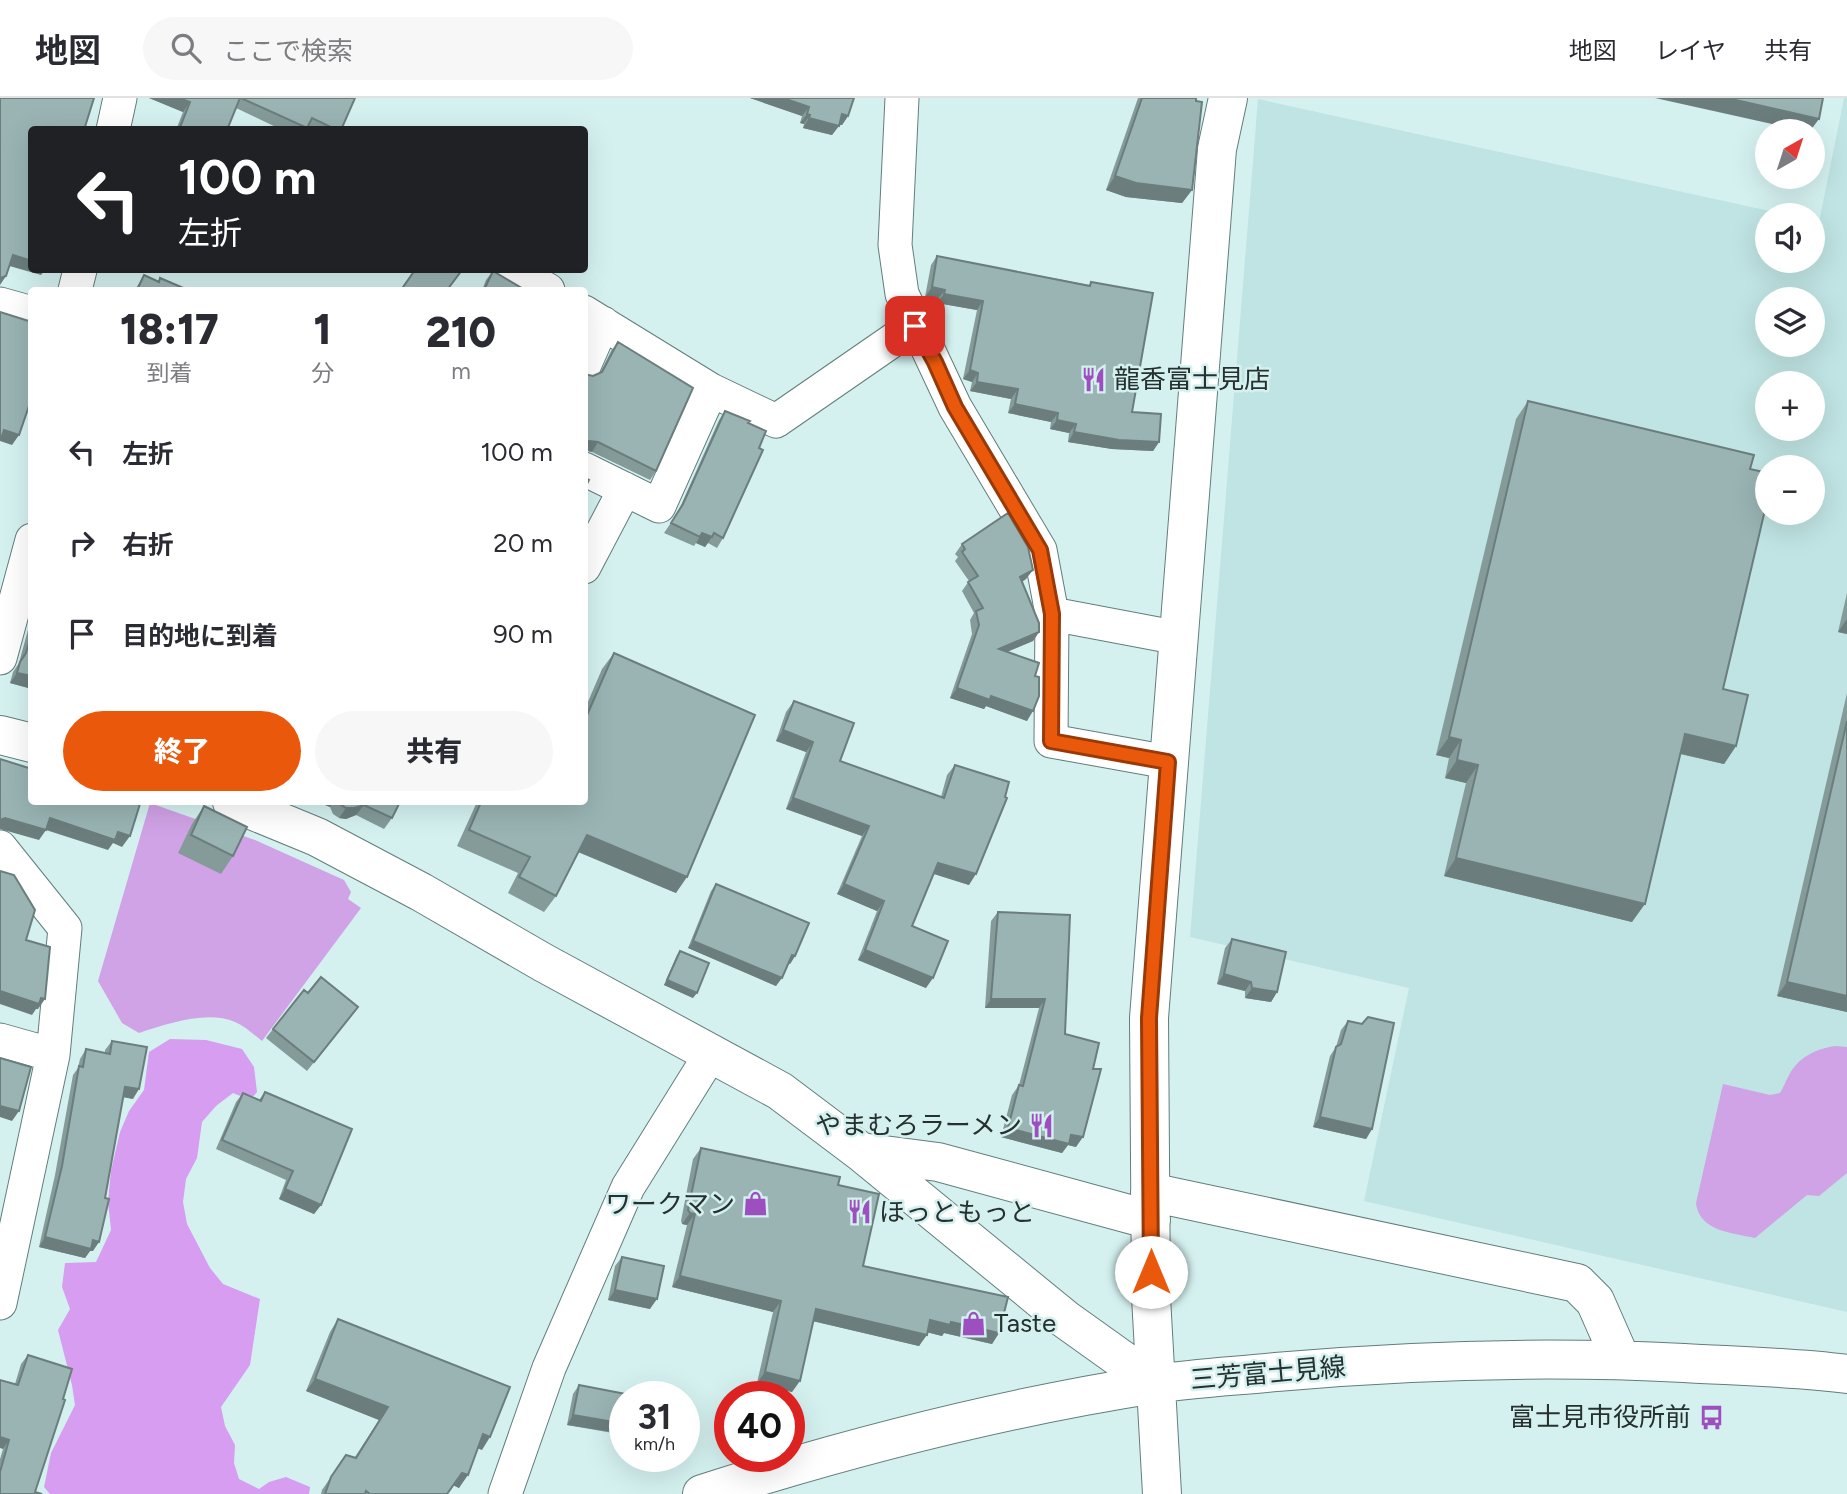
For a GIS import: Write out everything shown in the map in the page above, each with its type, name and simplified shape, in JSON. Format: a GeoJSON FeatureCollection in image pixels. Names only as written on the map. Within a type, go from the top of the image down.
{"type":"FeatureCollection","features":[{"type":"Feature","properties":{"kind":"street"},"geometry":{"type":"LineString","coordinates":[[114,126],[120,98]]}},
{"type":"Feature","properties":{"kind":"street"},"geometry":{"type":"LineString","coordinates":[[902,98],[895,245],[902,294],[955,407],[1040,550],[1052,614],[1051,741],[1168,762]]}},
{"type":"Feature","properties":{"kind":"street"},"geometry":{"type":"LineString","coordinates":[[1162,1494],[1151,1297],[1149,1018],[1217,149],[1228,98]]}},
{"type":"Feature","properties":{"kind":"street"},"geometry":{"type":"LineString","coordinates":[[517,273],[543,287]]}},
{"type":"Feature","properties":{"kind":"street"},"geometry":{"type":"LineString","coordinates":[[0,304],[28,312]]}},
{"type":"Feature","properties":{"kind":"street"},"geometry":{"type":"LineString","coordinates":[[588,346],[594,317],[711,390],[776,421],[915,326]]}},
{"type":"Feature","properties":{"kind":"street"},"geometry":{"type":"LineString","coordinates":[[588,472],[659,506],[711,390]]}},
{"type":"Feature","properties":{"kind":"street"},"geometry":{"type":"LineString","coordinates":[[588,559],[625,488]]}},
{"type":"Feature","properties":{"kind":"street"},"geometry":{"type":"LineString","coordinates":[[0,658],[28,555]]}},
{"type":"Feature","properties":{"kind":"street"},"geometry":{"type":"LineString","coordinates":[[1052,614],[1179,638]]}},
{"type":"Feature","properties":{"kind":"street"},"geometry":{"type":"LineString","coordinates":[[0,735],[28,742]]}},
{"type":"Feature","properties":{"kind":"street"},"geometry":{"type":"LineString","coordinates":[[239,805],[317,837],[421,892],[544,963],[780,1091],[861,1152],[1065,1319],[1156,1384]]}},
{"type":"Feature","properties":{"kind":"street"},"geometry":{"type":"LineString","coordinates":[[0,847],[65,928],[53,1055],[0,1303]]}},
{"type":"Feature","properties":{"kind":"street"},"geometry":{"type":"LineString","coordinates":[[0,1040],[53,1055]]}},
{"type":"Feature","properties":{"kind":"street"},"geometry":{"type":"LineString","coordinates":[[505,1494],[548,1368],[628,1187],[712,1052]]}},
{"type":"Feature","properties":{"kind":"street"},"geometry":{"type":"LineString","coordinates":[[861,1152],[938,1162],[1151,1206],[1577,1283],[1595,1301],[1621,1360]]}},
{"type":"Feature","properties":{"kind":"street","name":"三芳富士見線"},"geometry":{"type":"LineString","coordinates":[[702,1494],[900,1436],[1014,1410],[1156,1384],[1345,1366],[1463,1360],[1621,1360],[1847,1374]]}},
{"type":"Feature","properties":{"kind":"shaded area"},"geometry":{"type":"Polygon","coordinates":[[[1844,98],[1847,98],[1847,1312],[1364,1201],[1409,988],[1190,937],[1258,99],[1755,208],[1755,273],[1825,273],[1825,203],[1823,203],[1844,98]]]}},
{"type":"Feature","properties":{"kind":"shaded area"},"geometry":{"type":"Polygon","coordinates":[[[149,805],[255,840],[344,880],[351,892],[348,899],[361,908],[262,1041],[239,1024],[212,1017],[187,1020],[139,1033],[122,1023],[98,981],[149,805]]]}},
{"type":"Feature","properties":{"kind":"shaded area"},"geometry":{"type":"Polygon","coordinates":[[[170,1039],[206,1040],[242,1049],[254,1067],[257,1092],[250,1100],[233,1093],[216,1106],[202,1122],[197,1158],[186,1179],[183,1202],[187,1224],[210,1268],[223,1284],[260,1299],[250,1365],[221,1407],[225,1426],[235,1445],[234,1463],[239,1479],[259,1489],[269,1482],[286,1477],[310,1487],[309,1494],[50,1494],[44,1487],[51,1453],[75,1405],[58,1330],[70,1309],[62,1287],[65,1263],[96,1262],[111,1230],[108,1201],[111,1171],[120,1132],[129,1111],[144,1090],[149,1052],[170,1039]]]}},
{"type":"Feature","properties":{"kind":"shaded area"},"geometry":{"type":"Polygon","coordinates":[[[1847,1047],[1847,1173],[1819,1196],[1807,1195],[1755,1238],[1718,1229],[1703,1220],[1696,1203],[1723,1084],[1770,1095],[1780,1093],[1792,1070],[1802,1059],[1821,1049],[1847,1047]]]}},
{"type":"Feature","properties":{"kind":"building"},"geometry":{"type":"Polygon","coordinates":[[[0,98],[94,98],[85,126],[28,126],[28,260],[13,255],[6,276],[0,278],[0,98]]]}},
{"type":"Feature","properties":{"kind":"building"},"geometry":{"type":"Polygon","coordinates":[[[179,98],[240,98],[229,126],[181,126],[190,102],[179,98]]]}},
{"type":"Feature","properties":{"kind":"building"},"geometry":{"type":"Polygon","coordinates":[[[241,98],[355,98],[343,126],[329,126],[312,118],[308,126],[241,98]]]}},
{"type":"Feature","properties":{"kind":"building"},"geometry":{"type":"Polygon","coordinates":[[[783,98],[854,98],[848,116],[842,114],[839,126],[809,118],[809,107],[783,98]]]}},
{"type":"Feature","properties":{"kind":"building"},"geometry":{"type":"Polygon","coordinates":[[[1142,98],[1196,98],[1196,101],[1202,102],[1192,190],[1136,183],[1115,176],[1142,98]]]}},
{"type":"Feature","properties":{"kind":"building"},"geometry":{"type":"Polygon","coordinates":[[[1727,98],[1823,98],[1819,119],[1727,98]]]}},
{"type":"Feature","properties":{"kind":"building"},"geometry":{"type":"Polygon","coordinates":[[[937,256],[1090,286],[1091,282],[1153,293],[1132,412],[1161,414],[1159,442],[1119,440],[1074,432],[1076,424],[1057,420],[1058,413],[1015,404],[1018,389],[977,382],[978,373],[970,370],[983,301],[944,294],[945,290],[932,287],[937,256]]]}},
{"type":"Feature","properties":{"kind":"building"},"geometry":{"type":"Polygon","coordinates":[[[413,273],[460,273],[449,287],[403,287],[413,273]]]}},
{"type":"Feature","properties":{"kind":"building"},"geometry":{"type":"Polygon","coordinates":[[[492,273],[496,273],[520,287],[485,287],[492,273]]]}},
{"type":"Feature","properties":{"kind":"building"},"geometry":{"type":"Polygon","coordinates":[[[144,275],[181,287],[138,287],[144,275]]]}},
{"type":"Feature","properties":{"kind":"building"},"geometry":{"type":"Polygon","coordinates":[[[0,312],[28,321],[28,409],[19,435],[4,430],[0,438],[0,312]]]}},
{"type":"Feature","properties":{"kind":"building"},"geometry":{"type":"Polygon","coordinates":[[[618,342],[693,388],[656,471],[598,442],[588,441],[588,375],[602,372],[618,342]]]}},
{"type":"Feature","properties":{"kind":"building"},"geometry":{"type":"Polygon","coordinates":[[[1528,401],[1754,455],[1750,469],[1755,470],[1755,525],[1761,525],[1723,689],[1748,695],[1736,746],[1685,734],[1645,904],[1456,858],[1478,765],[1457,760],[1461,740],[1449,737],[1528,401]]]}},
{"type":"Feature","properties":{"kind":"building"},"geometry":{"type":"Polygon","coordinates":[[[725,411],[766,431],[759,448],[763,450],[723,538],[714,533],[712,537],[702,533],[700,537],[671,523],[683,504],[725,411]]]}},
{"type":"Feature","properties":{"kind":"building"},"geometry":{"type":"Polygon","coordinates":[[[1008,513],[1028,547],[1033,570],[1020,577],[1039,623],[1039,632],[999,649],[1039,663],[1035,676],[1039,677],[1039,696],[1033,711],[991,696],[990,700],[957,688],[979,625],[976,611],[983,608],[968,582],[978,576],[962,552],[965,549],[962,544],[1008,513]]]}},
{"type":"Feature","properties":{"kind":"building"},"geometry":{"type":"Polygon","coordinates":[[[28,646],[28,675],[17,673],[28,646]]]}},
{"type":"Feature","properties":{"kind":"building"},"geometry":{"type":"Polygon","coordinates":[[[614,653],[755,715],[687,877],[587,835],[556,896],[519,877],[530,857],[469,830],[480,805],[588,805],[588,713],[614,653]]]}},
{"type":"Feature","properties":{"kind":"building"},"geometry":{"type":"Polygon","coordinates":[[[794,701],[854,723],[840,761],[944,798],[955,765],[1009,782],[1005,797],[1007,798],[976,874],[938,863],[912,926],[948,941],[933,978],[865,950],[884,901],[844,884],[869,826],[793,798],[813,742],[783,730],[794,701]]]}},
{"type":"Feature","properties":{"kind":"building"},"geometry":{"type":"Polygon","coordinates":[[[1847,721],[1847,996],[1787,982],[1847,721]]]}},
{"type":"Feature","properties":{"kind":"building"},"geometry":{"type":"Polygon","coordinates":[[[0,759],[28,768],[28,805],[140,805],[130,836],[118,832],[115,840],[50,818],[46,830],[5,818],[0,820],[0,759]]]}},
{"type":"Feature","properties":{"kind":"building"},"geometry":{"type":"Polygon","coordinates":[[[342,805],[364,805],[354,808],[342,805]]]}},
{"type":"Feature","properties":{"kind":"building"},"geometry":{"type":"Polygon","coordinates":[[[364,805],[398,805],[392,818],[364,805]]]}},
{"type":"Feature","properties":{"kind":"building"},"geometry":{"type":"Polygon","coordinates":[[[204,806],[247,827],[233,856],[191,835],[204,806]]]}},
{"type":"Feature","properties":{"kind":"building"},"geometry":{"type":"Polygon","coordinates":[[[0,871],[14,875],[35,910],[26,940],[50,947],[45,999],[41,998],[39,1004],[0,991],[0,871]]]}},
{"type":"Feature","properties":{"kind":"building"},"geometry":{"type":"Polygon","coordinates":[[[716,884],[809,923],[782,978],[693,941],[716,884]]]}},
{"type":"Feature","properties":{"kind":"building"},"geometry":{"type":"Polygon","coordinates":[[[998,912],[1070,915],[1065,1034],[1099,1043],[1093,1069],[1101,1069],[1083,1137],[1071,1135],[1069,1144],[1008,1128],[1019,1085],[1023,1086],[1045,999],[991,999],[998,912]]]}},
{"type":"Feature","properties":{"kind":"building"},"geometry":{"type":"Polygon","coordinates":[[[1232,939],[1286,952],[1277,992],[1252,988],[1251,982],[1224,974],[1232,939]]]}},
{"type":"Feature","properties":{"kind":"building"},"geometry":{"type":"Polygon","coordinates":[[[680,951],[709,963],[697,993],[667,980],[680,951]]]}},
{"type":"Feature","properties":{"kind":"building"},"geometry":{"type":"Polygon","coordinates":[[[321,977],[358,1007],[314,1062],[273,1029],[304,990],[308,993],[321,977]]]}},
{"type":"Feature","properties":{"kind":"building"},"geometry":{"type":"Polygon","coordinates":[[[1368,1017],[1394,1023],[1372,1129],[1320,1117],[1336,1047],[1341,1044],[1348,1021],[1362,1024],[1368,1017]]]}},
{"type":"Feature","properties":{"kind":"building"},"geometry":{"type":"Polygon","coordinates":[[[112,1041],[147,1047],[139,1089],[125,1087],[105,1198],[109,1199],[99,1242],[93,1240],[91,1249],[45,1237],[62,1166],[79,1066],[83,1067],[86,1049],[110,1054],[112,1041]]]}},
{"type":"Feature","properties":{"kind":"building"},"geometry":{"type":"Polygon","coordinates":[[[0,1058],[31,1067],[19,1111],[0,1106],[0,1058]]]}},
{"type":"Feature","properties":{"kind":"building"},"geometry":{"type":"Polygon","coordinates":[[[265,1092],[352,1129],[321,1205],[285,1189],[293,1171],[222,1140],[243,1093],[261,1101],[265,1092]]]}},
{"type":"Feature","properties":{"kind":"building"},"geometry":{"type":"Polygon","coordinates":[[[701,1148],[840,1177],[838,1185],[879,1194],[863,1266],[1008,1297],[999,1333],[930,1320],[927,1335],[816,1309],[800,1381],[765,1372],[781,1301],[680,1276],[695,1214],[688,1210],[701,1148]]]}},
{"type":"Feature","properties":{"kind":"building"},"geometry":{"type":"Polygon","coordinates":[[[622,1257],[664,1266],[657,1299],[615,1290],[622,1257]]]}},
{"type":"Feature","properties":{"kind":"building"},"geometry":{"type":"Polygon","coordinates":[[[338,1319],[510,1387],[490,1437],[483,1434],[468,1475],[462,1473],[447,1494],[370,1494],[366,1491],[365,1494],[325,1494],[331,1477],[346,1455],[356,1458],[388,1407],[315,1379],[338,1319]]]}},
{"type":"Feature","properties":{"kind":"building"},"geometry":{"type":"Polygon","coordinates":[[[28,1355],[72,1369],[63,1399],[65,1400],[35,1492],[42,1494],[0,1494],[0,1472],[9,1440],[0,1437],[0,1380],[18,1385],[28,1355]]]}},
{"type":"Feature","properties":{"kind":"building"},"geometry":{"type":"Polygon","coordinates":[[[579,1385],[609,1391],[609,1421],[573,1415],[579,1385]]]}},
{"type":"Feature","properties":{"kind":"place","name":"龍香富士見店"},"geometry":{"type":"Point","coordinates":[1094,379]}},
{"type":"Feature","properties":{"kind":"place","name":"やまむろラーメン"},"geometry":{"type":"Point","coordinates":[1042,1125]}},
{"type":"Feature","properties":{"kind":"place","name":"ワークマン"},"geometry":{"type":"Point","coordinates":[755,1204]}},
{"type":"Feature","properties":{"kind":"place","name":"ほっともっと"},"geometry":{"type":"Point","coordinates":[859,1212]}},
{"type":"Feature","properties":{"kind":"place","name":"Taste"},"geometry":{"type":"Point","coordinates":[974,1323]}},
{"type":"Feature","properties":{"kind":"place","name":"富士見市役所前"},"geometry":{"type":"Point","coordinates":[1711,1417]}},
{"type":"Feature","properties":{"kind":"route"},"geometry":{"type":"LineString","coordinates":[[915,326],[955,407],[1040,550],[1052,614],[1051,741],[1168,762],[1149,1018],[1151,1272]]}}]}
